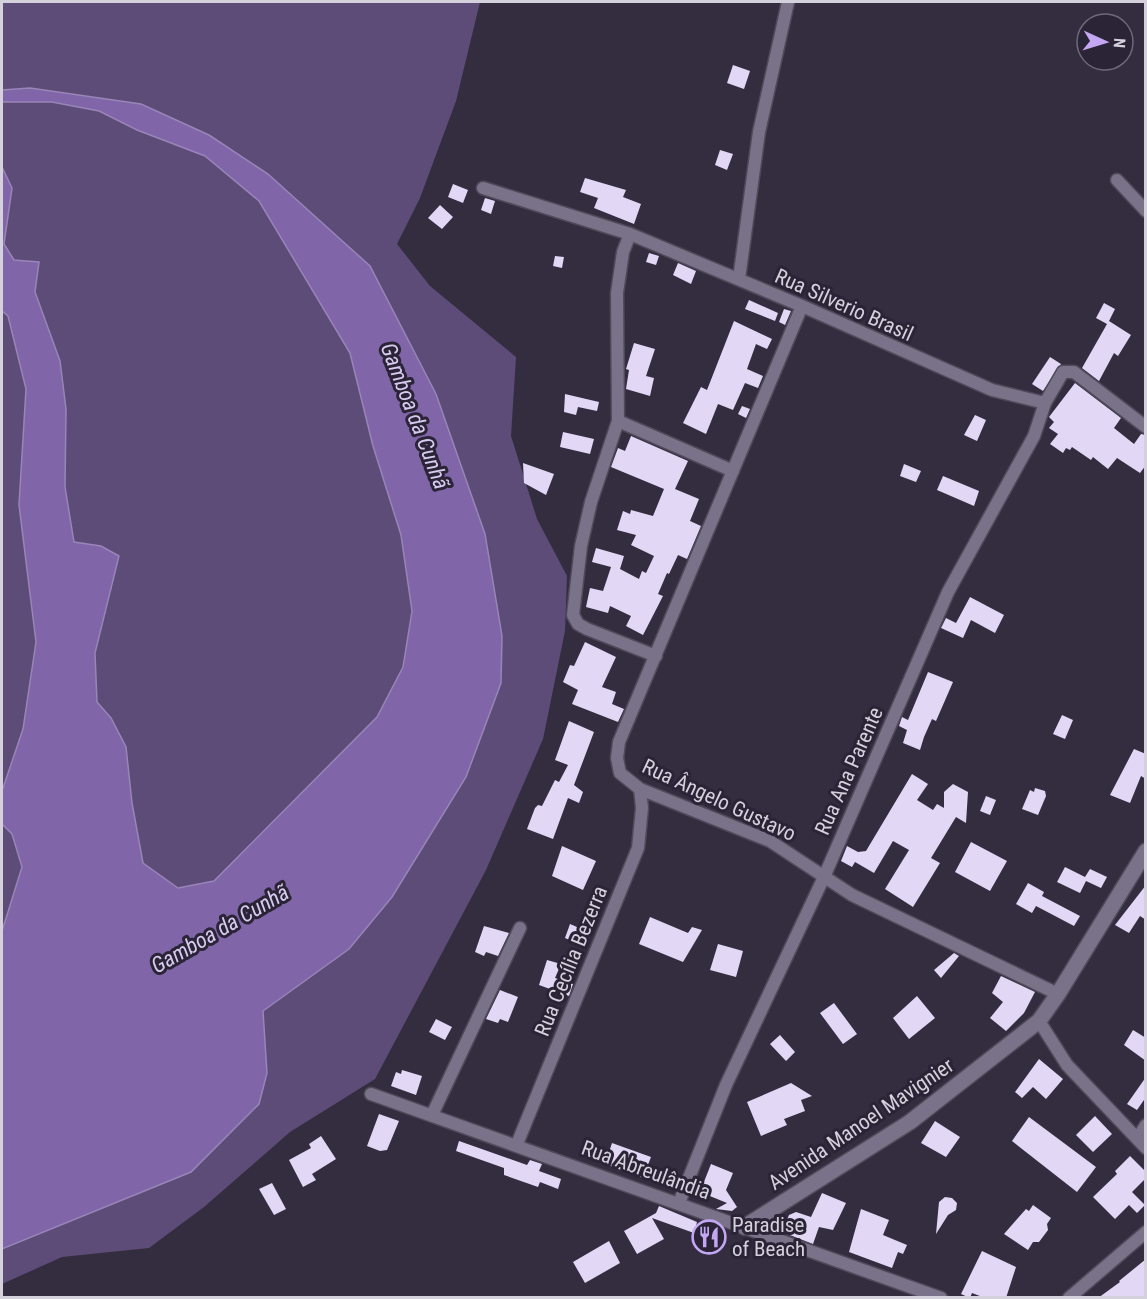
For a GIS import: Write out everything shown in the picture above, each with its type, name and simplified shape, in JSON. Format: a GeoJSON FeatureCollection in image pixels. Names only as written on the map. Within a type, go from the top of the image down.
{"type":"FeatureCollection","features":[{"type":"Feature","properties":{"kind":"street"},"geometry":{"type":"LineString","coordinates":[[739,279],[759,132],[788,2]]}},
{"type":"Feature","properties":{"kind":"street"},"geometry":{"type":"LineString","coordinates":[[1117,180],[1146,211]]}},
{"type":"Feature","properties":{"kind":"street","name":"Rua Silverio Brasil"},"geometry":{"type":"LineString","coordinates":[[483,188],[630,234],[802,306],[992,390],[1045,403]]}},
{"type":"Feature","properties":{"kind":"street"},"geometry":{"type":"LineString","coordinates":[[630,234],[623,252],[617,293],[618,421],[591,502],[581,546],[573,615],[578,624],[656,656]]}},
{"type":"Feature","properties":{"kind":"street","name":"Rua Ângelo Gustavo"},"geometry":{"type":"LineString","coordinates":[[802,306],[619,742],[617,759],[620,773],[640,789],[770,842],[852,895],[1058,994]]}},
{"type":"Feature","properties":{"kind":"street","name":"Rua Ana Parente"},"geometry":{"type":"LineString","coordinates":[[679,1203],[726,1085],[824,877],[948,592],[1034,436],[1045,403],[1063,372],[1074,372],[1146,427]]}},
{"type":"Feature","properties":{"kind":"street"},"geometry":{"type":"LineString","coordinates":[[618,421],[733,471]]}},
{"type":"Feature","properties":{"kind":"street","name":"Rua Cecília Bezerra"},"geometry":{"type":"LineString","coordinates":[[517,1144],[638,848],[641,830],[640,789]]}},
{"type":"Feature","properties":{"kind":"street","name":"Avenida Manoel Mavignier"},"geometry":{"type":"LineString","coordinates":[[744,1227],[909,1122],[1039,1021],[1146,851]]}},
{"type":"Feature","properties":{"kind":"street"},"geometry":{"type":"LineString","coordinates":[[432,1115],[520,928]]}},
{"type":"Feature","properties":{"kind":"street"},"geometry":{"type":"LineString","coordinates":[[1039,1021],[1067,1065],[1141,1143]]}},
{"type":"Feature","properties":{"kind":"street","name":"Rua Abreulândia"},"geometry":{"type":"LineString","coordinates":[[371,1094],[517,1144],[941,1298]]}},
{"type":"Feature","properties":{"kind":"street"},"geometry":{"type":"LineString","coordinates":[[1141,1143],[1146,1125]]}},
{"type":"Feature","properties":{"kind":"street"},"geometry":{"type":"LineString","coordinates":[[1069,1298],[1146,1232]]}},
{"type":"Feature","properties":{"kind":"shaded area"},"geometry":{"type":"Polygon","coordinates":[[[2,2],[480,2],[456,101],[420,198],[397,244],[430,286],[516,357],[511,436],[537,519],[567,576],[565,631],[543,739],[486,870],[375,1079],[290,1132],[204,1207],[149,1248],[62,1257],[2,1284],[2,1249],[191,1172],[267,1073],[263,1011],[349,949],[392,897],[466,777],[501,683],[502,636],[268,174],[209,135],[141,104],[30,88],[2,90],[2,2]]]}},
{"type":"Feature","properties":{"kind":"shaded area"},"geometry":{"type":"Polygon","coordinates":[[[2,102],[52,102],[99,111],[137,130],[205,156],[259,201],[350,353],[373,446],[401,535],[412,611],[403,667],[377,717],[214,881],[178,888],[143,863],[132,803],[126,747],[111,718],[97,702],[95,653],[119,556],[101,546],[74,542],[65,487],[66,409],[60,361],[35,292],[39,262],[14,260],[4,244],[12,188],[2,167],[2,102]]]}},
{"type":"Feature","properties":{"kind":"shaded area"},"geometry":{"type":"Polygon","coordinates":[[[2,311],[8,316],[26,389],[19,505],[36,642],[23,729],[2,791],[2,311]]]}},
{"type":"Feature","properties":{"kind":"shaded area"},"geometry":{"type":"Polygon","coordinates":[[[2,824],[12,834],[22,867],[2,931],[2,824]]]}},
{"type":"Feature","properties":{"kind":"water","name":"Gamboa da Cunhã"},"geometry":{"type":"Polygon","coordinates":[[[30,88],[141,104],[209,135],[268,174],[370,266],[436,394],[485,534],[502,636],[501,683],[466,777],[392,897],[349,949],[263,1011],[267,1073],[259,1104],[191,1172],[2,1249],[2,931],[22,867],[12,834],[2,824],[2,791],[23,729],[36,642],[19,505],[26,389],[8,316],[2,311],[2,167],[12,188],[4,244],[14,260],[39,262],[35,292],[60,361],[66,409],[65,487],[74,542],[101,546],[119,556],[95,653],[97,702],[111,718],[126,747],[132,803],[143,863],[178,888],[214,881],[377,717],[403,667],[412,611],[401,535],[373,446],[350,353],[259,201],[205,156],[137,130],[99,111],[52,102],[2,102],[2,90],[30,88]]]}},
{"type":"Feature","properties":{"kind":"building"},"geometry":{"type":"Polygon","coordinates":[[[733,65],[750,71],[744,89],[727,83],[733,65]]]}},
{"type":"Feature","properties":{"kind":"building"},"geometry":{"type":"Polygon","coordinates":[[[720,150],[733,154],[727,170],[715,165],[720,150]]]}},
{"type":"Feature","properties":{"kind":"building"},"geometry":{"type":"Polygon","coordinates":[[[585,178],[626,190],[623,197],[641,204],[634,224],[594,208],[598,198],[580,192],[585,178]]]}},
{"type":"Feature","properties":{"kind":"building"},"geometry":{"type":"Polygon","coordinates":[[[453,184],[468,190],[463,203],[448,197],[453,184]]]}},
{"type":"Feature","properties":{"kind":"building"},"geometry":{"type":"Polygon","coordinates":[[[485,198],[495,201],[491,214],[481,210],[485,198]]]}},
{"type":"Feature","properties":{"kind":"building"},"geometry":{"type":"Polygon","coordinates":[[[440,205],[453,217],[442,229],[428,218],[440,205]]]}},
{"type":"Feature","properties":{"kind":"building"},"geometry":{"type":"Polygon","coordinates":[[[649,253],[659,256],[656,265],[646,262],[649,253]]]}},
{"type":"Feature","properties":{"kind":"building"},"geometry":{"type":"Polygon","coordinates":[[[555,256],[564,257],[562,268],[553,266],[555,256]]]}},
{"type":"Feature","properties":{"kind":"building"},"geometry":{"type":"Polygon","coordinates":[[[678,263],[696,271],[691,284],[673,275],[678,263]]]}},
{"type":"Feature","properties":{"kind":"building"},"geometry":{"type":"Polygon","coordinates":[[[749,300],[778,313],[775,321],[745,309],[749,300]]]}},
{"type":"Feature","properties":{"kind":"building"},"geometry":{"type":"Polygon","coordinates":[[[1104,303],[1115,309],[1109,321],[1131,335],[1118,356],[1114,353],[1099,381],[1082,368],[1107,324],[1096,318],[1104,303]]]}},
{"type":"Feature","properties":{"kind":"building"},"geometry":{"type":"Polygon","coordinates":[[[784,309],[791,311],[785,325],[779,322],[784,309]]]}},
{"type":"Feature","properties":{"kind":"building"},"geometry":{"type":"Polygon","coordinates":[[[734,321],[772,339],[767,349],[756,344],[747,369],[763,376],[758,388],[745,383],[733,410],[718,404],[706,434],[683,423],[701,387],[707,390],[734,321]]]}},
{"type":"Feature","properties":{"kind":"building"},"geometry":{"type":"Polygon","coordinates":[[[634,343],[655,349],[646,376],[654,378],[650,396],[626,389],[629,370],[626,369],[634,343]]]}},
{"type":"Feature","properties":{"kind":"building"},"geometry":{"type":"Polygon","coordinates":[[[1050,357],[1061,364],[1043,391],[1032,384],[1050,357]]]}},
{"type":"Feature","properties":{"kind":"building"},"geometry":{"type":"Polygon","coordinates":[[[1075,383],[1121,418],[1114,428],[1134,444],[1141,434],[1146,435],[1146,465],[1140,473],[1117,458],[1108,469],[1093,457],[1091,460],[1072,447],[1070,450],[1066,448],[1063,453],[1050,444],[1058,434],[1049,428],[1054,422],[1049,417],[1075,383]]]}},
{"type":"Feature","properties":{"kind":"building"},"geometry":{"type":"Polygon","coordinates":[[[565,394],[599,402],[597,411],[578,407],[576,415],[564,412],[565,394]]]}},
{"type":"Feature","properties":{"kind":"building"},"geometry":{"type":"Polygon","coordinates":[[[742,406],[750,409],[746,418],[738,414],[742,406]]]}},
{"type":"Feature","properties":{"kind":"building"},"geometry":{"type":"Polygon","coordinates":[[[975,415],[986,420],[977,441],[964,435],[975,415]]]}},
{"type":"Feature","properties":{"kind":"building"},"geometry":{"type":"Polygon","coordinates":[[[563,432],[594,439],[590,454],[560,447],[563,432]]]}},
{"type":"Feature","properties":{"kind":"building"},"geometry":{"type":"Polygon","coordinates":[[[631,436],[688,461],[675,489],[699,499],[690,521],[701,526],[687,559],[678,555],[669,574],[667,573],[658,594],[663,596],[643,635],[626,626],[631,616],[610,606],[608,613],[586,607],[590,588],[603,591],[611,567],[592,562],[596,548],[624,556],[620,569],[639,579],[642,571],[646,573],[654,556],[631,545],[636,535],[617,530],[623,511],[630,514],[631,510],[653,516],[664,489],[611,467],[618,448],[625,451],[631,436]]]}},
{"type":"Feature","properties":{"kind":"building"},"geometry":{"type":"Polygon","coordinates":[[[523,463],[554,474],[546,495],[524,483],[523,463]]]}},
{"type":"Feature","properties":{"kind":"building"},"geometry":{"type":"Polygon","coordinates":[[[904,464],[921,471],[916,482],[900,476],[904,464]]]}},
{"type":"Feature","properties":{"kind":"building"},"geometry":{"type":"Polygon","coordinates":[[[943,476],[979,491],[974,506],[937,490],[943,476]]]}},
{"type":"Feature","properties":{"kind":"building"},"geometry":{"type":"Polygon","coordinates":[[[970,597],[1004,615],[995,633],[971,620],[963,638],[941,628],[946,618],[956,623],[970,597]]]}},
{"type":"Feature","properties":{"kind":"building"},"geometry":{"type":"Polygon","coordinates":[[[585,642],[616,657],[602,687],[616,692],[612,704],[624,709],[618,722],[572,704],[578,690],[563,682],[570,665],[574,666],[585,642]]]}},
{"type":"Feature","properties":{"kind":"building"},"geometry":{"type":"Polygon","coordinates":[[[928,672],[953,682],[936,721],[932,719],[920,750],[903,743],[907,730],[899,726],[902,717],[908,720],[928,672]]]}},
{"type":"Feature","properties":{"kind":"building"},"geometry":{"type":"Polygon","coordinates":[[[1062,715],[1073,720],[1065,739],[1053,734],[1062,715]]]}},
{"type":"Feature","properties":{"kind":"building"},"geometry":{"type":"Polygon","coordinates":[[[569,721],[594,732],[574,785],[583,792],[579,803],[568,798],[553,839],[527,829],[535,808],[538,805],[542,806],[555,780],[559,782],[568,765],[555,760],[569,721]]]}},
{"type":"Feature","properties":{"kind":"building"},"geometry":{"type":"Polygon","coordinates":[[[1134,749],[1146,754],[1146,779],[1141,776],[1130,803],[1110,795],[1134,749]]]}},
{"type":"Feature","properties":{"kind":"building"},"geometry":{"type":"Polygon","coordinates":[[[912,774],[928,784],[917,800],[933,810],[937,804],[944,808],[944,792],[953,784],[968,792],[966,823],[956,817],[931,858],[940,863],[913,907],[885,889],[909,850],[893,841],[874,873],[855,862],[852,867],[841,861],[847,846],[858,852],[866,851],[912,774]]]}},
{"type":"Feature","properties":{"kind":"building"},"geometry":{"type":"Polygon","coordinates":[[[1035,788],[1045,791],[1046,796],[1038,815],[1022,809],[1030,790],[1034,792],[1035,788]]]}},
{"type":"Feature","properties":{"kind":"building"},"geometry":{"type":"Polygon","coordinates":[[[986,796],[996,800],[990,815],[980,811],[986,796]]]}},
{"type":"Feature","properties":{"kind":"building"},"geometry":{"type":"Polygon","coordinates":[[[971,842],[1007,861],[990,891],[955,872],[971,842]]]}},
{"type":"Feature","properties":{"kind":"building"},"geometry":{"type":"Polygon","coordinates":[[[562,846],[596,861],[583,890],[552,876],[562,846]]]}},
{"type":"Feature","properties":{"kind":"building"},"geometry":{"type":"Polygon","coordinates":[[[1065,867],[1085,877],[1090,869],[1107,877],[1101,888],[1086,881],[1080,893],[1057,882],[1065,867]]]}},
{"type":"Feature","properties":{"kind":"building"},"geometry":{"type":"Polygon","coordinates":[[[1028,883],[1044,892],[1042,896],[1080,916],[1074,926],[1036,906],[1032,913],[1016,904],[1028,883]]]}},
{"type":"Feature","properties":{"kind":"building"},"geometry":{"type":"Polygon","coordinates":[[[1146,885],[1146,920],[1140,916],[1129,933],[1115,925],[1146,885]]]}},
{"type":"Feature","properties":{"kind":"building"},"geometry":{"type":"Polygon","coordinates":[[[650,917],[688,933],[692,927],[702,930],[683,962],[639,944],[650,917]]]}},
{"type":"Feature","properties":{"kind":"building"},"geometry":{"type":"Polygon","coordinates":[[[570,924],[591,933],[585,947],[565,938],[570,924]]]}},
{"type":"Feature","properties":{"kind":"building"},"geometry":{"type":"Polygon","coordinates":[[[484,926],[509,933],[498,956],[486,952],[484,956],[475,952],[484,926]]]}},
{"type":"Feature","properties":{"kind":"building"},"geometry":{"type":"Polygon","coordinates":[[[718,944],[743,951],[736,977],[710,970],[718,944]]]}},
{"type":"Feature","properties":{"kind":"building"},"geometry":{"type":"Polygon","coordinates":[[[954,953],[959,956],[941,978],[934,970],[954,953]]]}},
{"type":"Feature","properties":{"kind":"building"},"geometry":{"type":"Polygon","coordinates":[[[547,960],[561,964],[555,978],[573,984],[569,996],[539,985],[547,960]]]}},
{"type":"Feature","properties":{"kind":"building"},"geometry":{"type":"Polygon","coordinates":[[[1001,976],[1035,992],[1024,1013],[1006,1031],[990,1018],[1003,1002],[992,993],[1001,976]]]}},
{"type":"Feature","properties":{"kind":"building"},"geometry":{"type":"Polygon","coordinates":[[[500,990],[518,997],[508,1022],[500,1019],[498,1023],[486,1019],[500,990]]]}},
{"type":"Feature","properties":{"kind":"building"},"geometry":{"type":"Polygon","coordinates":[[[917,996],[935,1018],[909,1039],[893,1018],[917,996]]]}},
{"type":"Feature","properties":{"kind":"building"},"geometry":{"type":"Polygon","coordinates":[[[834,1003],[857,1034],[843,1044],[820,1013],[834,1003]]]}},
{"type":"Feature","properties":{"kind":"building"},"geometry":{"type":"Polygon","coordinates":[[[436,1019],[452,1027],[445,1040],[429,1032],[436,1019]]]}},
{"type":"Feature","properties":{"kind":"building"},"geometry":{"type":"Polygon","coordinates":[[[1133,1030],[1146,1038],[1146,1061],[1124,1045],[1133,1030]]]}},
{"type":"Feature","properties":{"kind":"building"},"geometry":{"type":"Polygon","coordinates":[[[780,1035],[795,1052],[786,1061],[770,1044],[780,1035]]]}},
{"type":"Feature","properties":{"kind":"building"},"geometry":{"type":"Polygon","coordinates":[[[1039,1059],[1063,1079],[1046,1099],[1033,1087],[1022,1098],[1015,1092],[1039,1059]]]}},
{"type":"Feature","properties":{"kind":"building"},"geometry":{"type":"Polygon","coordinates":[[[402,1070],[422,1076],[416,1095],[391,1086],[396,1072],[401,1074],[402,1070]]]}},
{"type":"Feature","properties":{"kind":"building"},"geometry":{"type":"Polygon","coordinates":[[[1146,1077],[1146,1097],[1137,1110],[1127,1104],[1146,1077]]]}},
{"type":"Feature","properties":{"kind":"building"},"geometry":{"type":"Polygon","coordinates":[[[791,1083],[812,1096],[801,1100],[805,1111],[784,1119],[787,1125],[761,1136],[747,1102],[791,1083]]]}},
{"type":"Feature","properties":{"kind":"building"},"geometry":{"type":"Polygon","coordinates":[[[379,1114],[399,1121],[387,1150],[380,1151],[367,1146],[379,1114]]]}},
{"type":"Feature","properties":{"kind":"building"},"geometry":{"type":"Polygon","coordinates":[[[1095,1116],[1112,1134],[1093,1152],[1076,1135],[1095,1116]]]}},
{"type":"Feature","properties":{"kind":"building"},"geometry":{"type":"Polygon","coordinates":[[[1029,1117],[1096,1167],[1077,1192],[1012,1141],[1029,1117]]]}},
{"type":"Feature","properties":{"kind":"building"},"geometry":{"type":"Polygon","coordinates":[[[935,1121],[960,1137],[946,1157],[921,1143],[935,1121]]]}},
{"type":"Feature","properties":{"kind":"building"},"geometry":{"type":"Polygon","coordinates":[[[321,1136],[336,1159],[312,1174],[316,1180],[303,1187],[289,1160],[311,1148],[309,1144],[321,1136]]]}},
{"type":"Feature","properties":{"kind":"building"},"geometry":{"type":"Polygon","coordinates":[[[459,1141],[527,1165],[530,1160],[542,1164],[539,1171],[561,1179],[558,1189],[540,1182],[538,1187],[504,1175],[504,1168],[456,1151],[459,1141]]]}},
{"type":"Feature","properties":{"kind":"building"},"geometry":{"type":"Polygon","coordinates":[[[612,1143],[651,1157],[643,1178],[605,1164],[612,1143]]]}},
{"type":"Feature","properties":{"kind":"building"},"geometry":{"type":"Polygon","coordinates":[[[1130,1156],[1146,1172],[1146,1178],[1132,1192],[1145,1205],[1137,1213],[1129,1205],[1115,1219],[1093,1197],[1117,1174],[1115,1171],[1130,1156]]]}},
{"type":"Feature","properties":{"kind":"building"},"geometry":{"type":"Polygon","coordinates":[[[711,1164],[733,1173],[726,1190],[737,1207],[732,1211],[716,1209],[727,1203],[700,1192],[711,1164]]]}},
{"type":"Feature","properties":{"kind":"building"},"geometry":{"type":"Polygon","coordinates":[[[272,1183],[286,1209],[274,1215],[259,1189],[272,1183]]]}},
{"type":"Feature","properties":{"kind":"building"},"geometry":{"type":"Polygon","coordinates":[[[822,1193],[846,1203],[833,1230],[819,1227],[813,1244],[782,1232],[789,1215],[796,1212],[811,1217],[822,1193]]]}},
{"type":"Feature","properties":{"kind":"building"},"geometry":{"type":"Polygon","coordinates":[[[945,1197],[952,1198],[957,1203],[956,1210],[948,1215],[936,1234],[939,1202],[945,1197]]]}},
{"type":"Feature","properties":{"kind":"building"},"geometry":{"type":"Polygon","coordinates":[[[1033,1205],[1051,1218],[1047,1224],[1048,1230],[1039,1242],[1033,1242],[1028,1250],[1004,1234],[1026,1209],[1029,1211],[1033,1205]]]}},
{"type":"Feature","properties":{"kind":"building"},"geometry":{"type":"Polygon","coordinates":[[[659,1206],[697,1222],[694,1233],[652,1218],[664,1239],[637,1254],[624,1231],[656,1213],[659,1206]]]}},
{"type":"Feature","properties":{"kind":"building"},"geometry":{"type":"Polygon","coordinates":[[[861,1209],[889,1220],[883,1235],[907,1245],[903,1254],[898,1252],[892,1268],[849,1252],[861,1209]]]}},
{"type":"Feature","properties":{"kind":"building"},"geometry":{"type":"Polygon","coordinates":[[[609,1241],[620,1263],[585,1283],[573,1262],[609,1241]]]}},
{"type":"Feature","properties":{"kind":"building"},"geometry":{"type":"Polygon","coordinates":[[[982,1251],[1016,1267],[1006,1298],[985,1298],[972,1293],[970,1298],[961,1294],[982,1251]]]}},
{"type":"Feature","properties":{"kind":"building"},"geometry":{"type":"Polygon","coordinates":[[[1146,1259],[1146,1298],[1098,1298],[1120,1282],[1146,1259]]]}},
{"type":"Feature","properties":{"kind":"place","name":"Paradise of Beach"},"geometry":{"type":"Point","coordinates":[709,1237]}}]}
